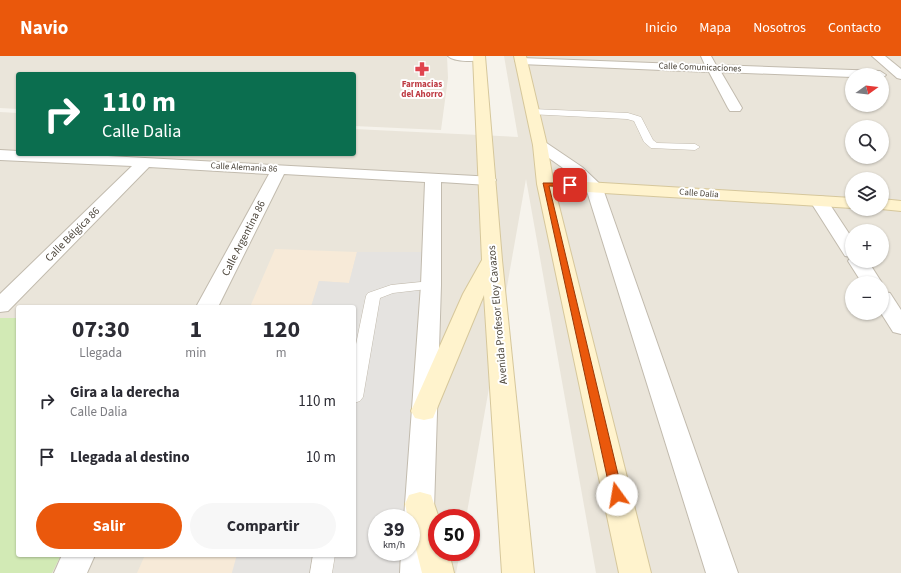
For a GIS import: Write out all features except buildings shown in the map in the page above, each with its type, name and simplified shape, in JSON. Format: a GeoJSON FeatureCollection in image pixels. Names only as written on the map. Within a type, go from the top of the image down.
{"type":"FeatureCollection","features":[{"type":"Feature","properties":{"kind":"main road","name":"Avenida Profesor Eloy Cavazos"},"geometry":{"type":"LineString","coordinates":[[479,56],[492,260],[518,573]]}},
{"type":"Feature","properties":{"kind":"main road"},"geometry":{"type":"LineString","coordinates":[[520,58],[540,145],[545,184],[635,573]]}},
{"type":"Feature","properties":{"kind":"main road","name":"Calle Dalia"},"geometry":{"type":"LineString","coordinates":[[545,184],[845,203]]}},
{"type":"Feature","properties":{"kind":"main road"},"geometry":{"type":"LineString","coordinates":[[889,205],[901,206]]}},
{"type":"Feature","properties":{"kind":"main road"},"geometry":{"type":"LineString","coordinates":[[424,411],[474,294],[492,260]]}},
{"type":"Feature","properties":{"kind":"main road"},"geometry":{"type":"LineString","coordinates":[[420,504],[438,573]]}},
{"type":"Feature","properties":{"kind":"street"},"geometry":{"type":"LineString","coordinates":[[454,56],[479,56]]}},
{"type":"Feature","properties":{"kind":"street"},"geometry":{"type":"LineString","coordinates":[[706,56],[734,108]]}},
{"type":"Feature","properties":{"kind":"street"},"geometry":{"type":"LineString","coordinates":[[878,56],[901,75]]}},
{"type":"Feature","properties":{"kind":"street","name":"Calle Comunicaciones"},"geometry":{"type":"LineString","coordinates":[[520,58],[845,74]]}},
{"type":"Feature","properties":{"kind":"street","name":"Calle Comunicaciones"},"geometry":{"type":"LineString","coordinates":[[889,75],[901,75]]}},
{"type":"Feature","properties":{"kind":"street"},"geometry":{"type":"LineString","coordinates":[[540,145],[576,170],[594,186],[722,573]]}},
{"type":"Feature","properties":{"kind":"street"},"geometry":{"type":"LineString","coordinates":[[0,166],[6,155]]}},
{"type":"Feature","properties":{"kind":"street","name":"Calle Alemania 86"},"geometry":{"type":"LineString","coordinates":[[6,155],[16,156]]}},
{"type":"Feature","properties":{"kind":"street","name":"Calle Alemania 86"},"geometry":{"type":"LineString","coordinates":[[23,156],[488,180]]}},
{"type":"Feature","properties":{"kind":"street","name":"Calle Bélgica 86"},"geometry":{"type":"LineString","coordinates":[[0,306],[144,163]]}},
{"type":"Feature","properties":{"kind":"street","name":"Calle Argentina 86"},"geometry":{"type":"LineString","coordinates":[[208,305],[278,169]]}},
{"type":"Feature","properties":{"kind":"street"},"geometry":{"type":"LineString","coordinates":[[416,573],[431,285],[433,177]]}},
{"type":"Feature","properties":{"kind":"street"},"geometry":{"type":"LineString","coordinates":[[819,201],[845,241]]}},
{"type":"Feature","properties":{"kind":"street"},"geometry":{"type":"LineString","coordinates":[[889,309],[901,327]]}},
{"type":"Feature","properties":{"kind":"street"},"geometry":{"type":"LineString","coordinates":[[70,573],[78,557]]}},
{"type":"Feature","properties":{"kind":"lane"},"geometry":{"type":"LineString","coordinates":[[532,112],[628,116],[638,120],[649,142],[654,146],[695,147]]}},
{"type":"Feature","properties":{"kind":"lane"},"geometry":{"type":"LineString","coordinates":[[356,385],[373,296],[391,289],[431,285]]}},
{"type":"Feature","properties":{"kind":"lane"},"geometry":{"type":"LineString","coordinates":[[321,573],[324,557]]}},
{"type":"Feature","properties":{"kind":"shaded area"},"geometry":{"type":"Polygon","coordinates":[[[0,56],[447,56],[448,78],[441,130],[356,126],[356,72],[16,72],[16,109],[0,108],[0,56]]]}},
{"type":"Feature","properties":{"kind":"shaded area"},"geometry":{"type":"Polygon","coordinates":[[[504,56],[901,56],[901,573],[596,573],[526,179],[468,509],[428,509],[428,561],[458,561],[456,573],[0,573],[0,112],[16,113],[16,156],[356,156],[356,129],[518,137],[504,56]]]}},
{"type":"Feature","properties":{"kind":"shaded area"},"geometry":{"type":"Polygon","coordinates":[[[275,249],[357,252],[349,283],[319,281],[312,305],[251,305],[275,249]]]}},
{"type":"Feature","properties":{"kind":"shaded area"},"geometry":{"type":"Polygon","coordinates":[[[357,252],[422,252],[405,509],[368,509],[368,561],[402,561],[401,573],[232,573],[236,557],[356,557],[356,305],[312,305],[319,281],[349,283],[357,252]]]}},
{"type":"Feature","properties":{"kind":"shaded area"},"geometry":{"type":"Polygon","coordinates":[[[144,557],[236,557],[232,573],[137,573],[144,557]]]}},
{"type":"Feature","properties":{"kind":"green space"},"geometry":{"type":"Polygon","coordinates":[[[0,318],[16,318],[16,557],[60,557],[52,573],[0,573],[0,318]]]}},
{"type":"Feature","properties":{"kind":"place","name":"Farmacias del Ahorro"},"geometry":{"type":"Point","coordinates":[422,69]}},
{"type":"Feature","properties":{"kind":"route"},"geometry":{"type":"LineString","coordinates":[[570,185],[545,184],[617,495]]}}]}
